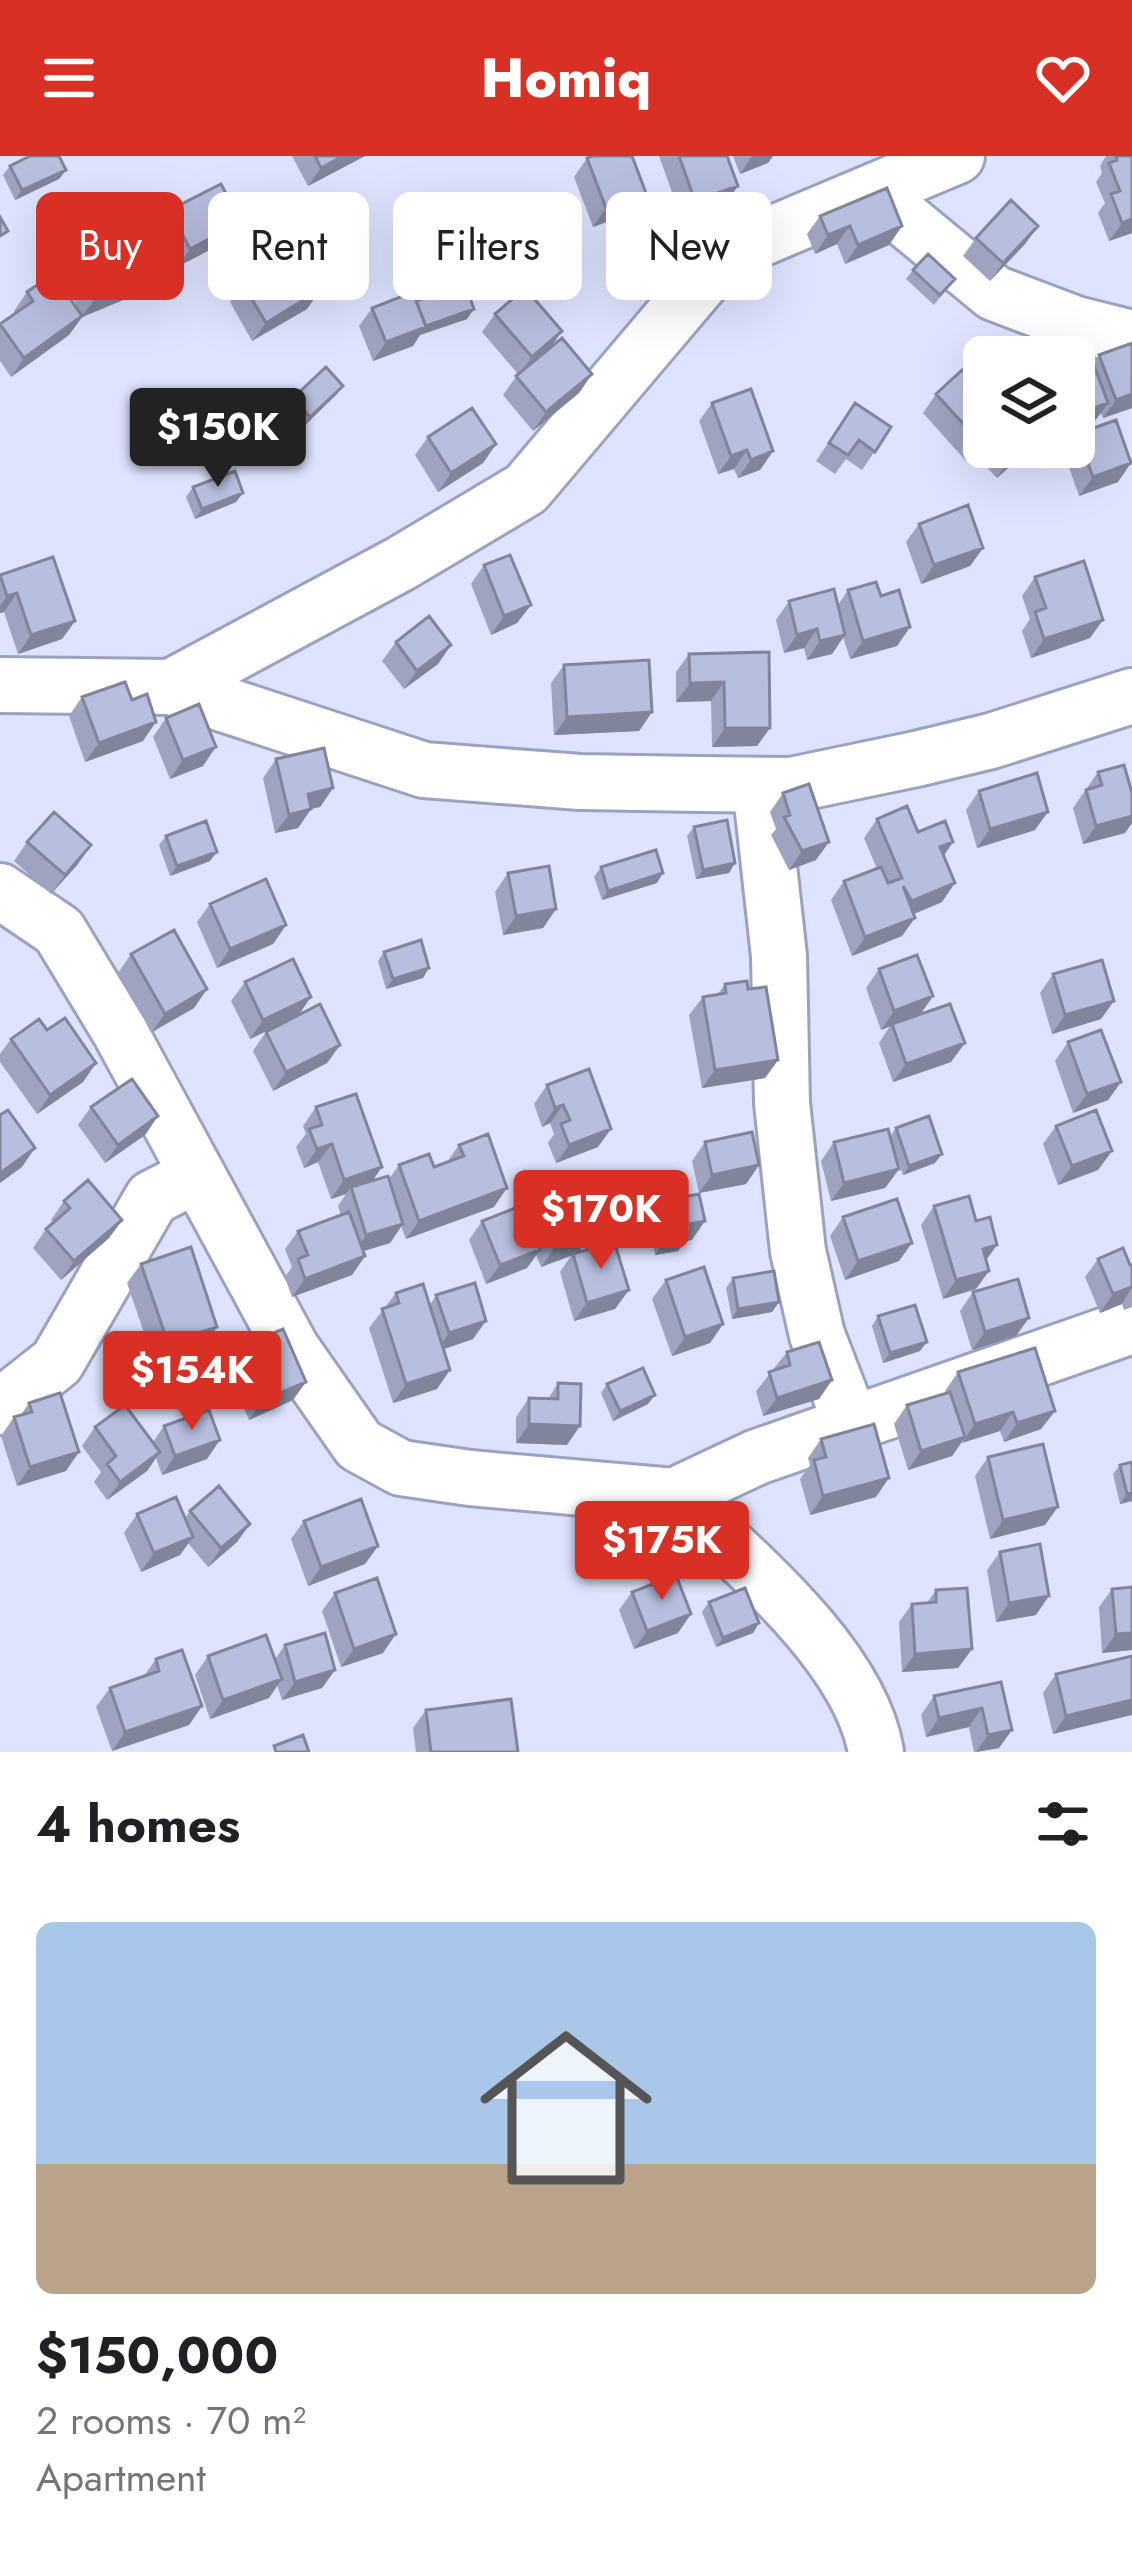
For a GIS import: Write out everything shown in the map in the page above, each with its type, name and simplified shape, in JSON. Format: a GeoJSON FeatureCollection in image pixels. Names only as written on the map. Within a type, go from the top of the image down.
{"type":"FeatureCollection","features":[{"type":"Feature","properties":{"kind":"street"},"geometry":{"type":"LineString","coordinates":[[171,687],[400,564],[526,489],[706,275],[748,244],[957,156]]}},
{"type":"Feature","properties":{"kind":"street"},"geometry":{"type":"LineString","coordinates":[[872,192],[994,292],[1076,325],[1132,338]]}},
{"type":"Feature","properties":{"kind":"street"},"geometry":{"type":"LineString","coordinates":[[0,685],[171,687],[424,770],[580,782],[760,785],[791,784],[916,759],[1132,697]]}},
{"type":"Feature","properties":{"kind":"street"},"geometry":{"type":"LineString","coordinates":[[760,785],[779,956],[782,1103],[798,1251],[817,1335],[851,1423]]}},
{"type":"Feature","properties":{"kind":"street"},"geometry":{"type":"LineString","coordinates":[[0,891],[59,931],[292,1349],[359,1445],[401,1468],[674,1496],[757,1456],[1132,1326]]}},
{"type":"Feature","properties":{"kind":"street"},"geometry":{"type":"LineString","coordinates":[[0,1407],[57,1362],[152,1198],[197,1175]]}},
{"type":"Feature","properties":{"kind":"street"},"geometry":{"type":"LineString","coordinates":[[674,1496],[778,1597],[832,1660],[871,1721],[876,1752]]}},
{"type":"Feature","properties":{"kind":"building"},"geometry":{"type":"Polygon","coordinates":[[[30,156],[59,156],[66,170],[22,190],[10,166],[30,156]]]}},
{"type":"Feature","properties":{"kind":"building"},"geometry":{"type":"Polygon","coordinates":[[[315,156],[343,156],[321,168],[315,156]]]}},
{"type":"Feature","properties":{"kind":"building"},"geometry":{"type":"Polygon","coordinates":[[[632,156],[646,192],[606,192],[606,208],[587,158],[632,156]]]}},
{"type":"Feature","properties":{"kind":"building"},"geometry":{"type":"Polygon","coordinates":[[[679,156],[727,156],[738,186],[721,192],[692,192],[679,156]]]}},
{"type":"Feature","properties":{"kind":"building"},"geometry":{"type":"Polygon","coordinates":[[[1116,156],[1132,156],[1132,219],[1122,223],[1111,194],[1120,191],[1109,163],[1116,156]]]}},
{"type":"Feature","properties":{"kind":"building"},"geometry":{"type":"Polygon","coordinates":[[[221,184],[225,192],[208,192],[208,239],[190,249],[184,237],[184,203],[221,184]]]}},
{"type":"Feature","properties":{"kind":"building"},"geometry":{"type":"Polygon","coordinates":[[[887,188],[902,226],[858,245],[850,226],[828,235],[820,216],[887,188]]]}},
{"type":"Feature","properties":{"kind":"building"},"geometry":{"type":"Polygon","coordinates":[[[1011,200],[1038,226],[1003,263],[976,238],[1011,200]]]}},
{"type":"Feature","properties":{"kind":"building"},"geometry":{"type":"Polygon","coordinates":[[[928,254],[955,279],[940,295],[913,270],[928,254]]]}},
{"type":"Feature","properties":{"kind":"building"},"geometry":{"type":"Polygon","coordinates":[[[36,286],[36,300],[71,300],[82,316],[24,358],[0,324],[33,301],[27,292],[36,286]]]}},
{"type":"Feature","properties":{"kind":"building"},"geometry":{"type":"Polygon","coordinates":[[[252,300],[304,300],[266,323],[252,300]]]}},
{"type":"Feature","properties":{"kind":"building"},"geometry":{"type":"Polygon","coordinates":[[[393,300],[416,300],[426,327],[386,342],[372,308],[393,300]]]}},
{"type":"Feature","properties":{"kind":"building"},"geometry":{"type":"Polygon","coordinates":[[[471,300],[474,309],[426,326],[416,301],[471,300]]]}},
{"type":"Feature","properties":{"kind":"building"},"geometry":{"type":"Polygon","coordinates":[[[511,300],[535,300],[562,331],[532,357],[495,314],[511,300]]]}},
{"type":"Feature","properties":{"kind":"building"},"geometry":{"type":"Polygon","coordinates":[[[562,338],[592,374],[546,412],[516,376],[562,338]]]}},
{"type":"Feature","properties":{"kind":"building"},"geometry":{"type":"Polygon","coordinates":[[[1132,343],[1132,394],[1116,400],[1099,355],[1132,343]]]}},
{"type":"Feature","properties":{"kind":"building"},"geometry":{"type":"Polygon","coordinates":[[[326,367],[343,386],[310,417],[293,398],[326,367]]]}},
{"type":"Feature","properties":{"kind":"building"},"geometry":{"type":"Polygon","coordinates":[[[1095,368],[1108,403],[1095,408],[1095,368]]]}},
{"type":"Feature","properties":{"kind":"building"},"geometry":{"type":"Polygon","coordinates":[[[963,371],[963,423],[936,394],[963,371]]]}},
{"type":"Feature","properties":{"kind":"building"},"geometry":{"type":"Polygon","coordinates":[[[751,389],[773,451],[751,460],[747,450],[731,456],[712,403],[751,389]]]}},
{"type":"Feature","properties":{"kind":"building"},"geometry":{"type":"Polygon","coordinates":[[[855,403],[891,427],[875,452],[859,440],[848,455],[829,443],[855,403]]]}},
{"type":"Feature","properties":{"kind":"building"},"geometry":{"type":"Polygon","coordinates":[[[472,408],[496,444],[451,473],[428,437],[472,408]]]}},
{"type":"Feature","properties":{"kind":"building"},"geometry":{"type":"Polygon","coordinates":[[[1116,420],[1131,463],[1093,477],[1090,468],[1095,468],[1095,428],[1116,420]]]}},
{"type":"Feature","properties":{"kind":"building"},"geometry":{"type":"Polygon","coordinates":[[[235,471],[243,493],[202,509],[193,487],[235,471]]]}},
{"type":"Feature","properties":{"kind":"building"},"geometry":{"type":"Polygon","coordinates":[[[968,505],[983,548],[934,565],[919,524],[968,505]]]}},
{"type":"Feature","properties":{"kind":"building"},"geometry":{"type":"Polygon","coordinates":[[[510,555],[531,605],[504,616],[484,565],[510,555]]]}},
{"type":"Feature","properties":{"kind":"building"},"geometry":{"type":"Polygon","coordinates":[[[53,557],[75,621],[31,635],[17,593],[7,596],[0,575],[53,557]]]}},
{"type":"Feature","properties":{"kind":"building"},"geometry":{"type":"Polygon","coordinates":[[[1084,561],[1103,620],[1044,639],[1035,612],[1046,608],[1035,577],[1084,561]]]}},
{"type":"Feature","properties":{"kind":"building"},"geometry":{"type":"Polygon","coordinates":[[[876,582],[881,596],[899,590],[910,627],[863,641],[848,590],[876,582]]]}},
{"type":"Feature","properties":{"kind":"building"},"geometry":{"type":"Polygon","coordinates":[[[834,589],[845,635],[820,641],[817,629],[797,635],[789,601],[834,589]]]}},
{"type":"Feature","properties":{"kind":"building"},"geometry":{"type":"Polygon","coordinates":[[[429,616],[451,645],[417,671],[396,642],[429,616]]]}},
{"type":"Feature","properties":{"kind":"building"},"geometry":{"type":"Polygon","coordinates":[[[769,652],[770,728],[725,728],[724,682],[690,683],[689,654],[769,652]]]}},
{"type":"Feature","properties":{"kind":"building"},"geometry":{"type":"Polygon","coordinates":[[[649,660],[652,712],[567,717],[564,665],[649,660]]]}},
{"type":"Feature","properties":{"kind":"building"},"geometry":{"type":"Polygon","coordinates":[[[125,682],[132,700],[147,694],[156,722],[99,743],[82,697],[125,682]]]}},
{"type":"Feature","properties":{"kind":"building"},"geometry":{"type":"Polygon","coordinates":[[[199,704],[216,747],[183,760],[166,718],[199,704]]]}},
{"type":"Feature","properties":{"kind":"building"},"geometry":{"type":"Polygon","coordinates":[[[324,748],[333,788],[308,794],[311,809],[289,815],[276,759],[324,748]]]}},
{"type":"Feature","properties":{"kind":"building"},"geometry":{"type":"Polygon","coordinates":[[[1124,765],[1132,816],[1096,826],[1086,790],[1102,785],[1098,772],[1124,765]]]}},
{"type":"Feature","properties":{"kind":"building"},"geometry":{"type":"Polygon","coordinates":[[[1037,773],[1048,812],[990,829],[979,791],[1037,773]]]}},
{"type":"Feature","properties":{"kind":"building"},"geometry":{"type":"Polygon","coordinates":[[[809,784],[829,842],[802,851],[784,817],[790,815],[783,793],[809,784]]]}},
{"type":"Feature","properties":{"kind":"building"},"geometry":{"type":"Polygon","coordinates":[[[907,806],[918,832],[945,821],[953,842],[940,847],[955,883],[912,901],[903,886],[915,918],[865,937],[844,881],[881,867],[888,883],[902,878],[877,819],[907,806]]]}},
{"type":"Feature","properties":{"kind":"building"},"geometry":{"type":"Polygon","coordinates":[[[54,812],[91,845],[65,875],[27,842],[54,812]]]}},
{"type":"Feature","properties":{"kind":"building"},"geometry":{"type":"Polygon","coordinates":[[[727,820],[735,863],[703,870],[694,827],[727,820]]]}},
{"type":"Feature","properties":{"kind":"building"},"geometry":{"type":"Polygon","coordinates":[[[206,821],[217,852],[177,866],[166,836],[206,821]]]}},
{"type":"Feature","properties":{"kind":"building"},"geometry":{"type":"Polygon","coordinates":[[[656,850],[663,873],[608,891],[601,867],[656,850]]]}},
{"type":"Feature","properties":{"kind":"building"},"geometry":{"type":"Polygon","coordinates":[[[549,866],[556,909],[516,916],[508,873],[549,866]]]}},
{"type":"Feature","properties":{"kind":"building"},"geometry":{"type":"Polygon","coordinates":[[[266,879],[286,925],[230,949],[210,904],[266,879]]]}},
{"type":"Feature","properties":{"kind":"building"},"geometry":{"type":"Polygon","coordinates":[[[174,930],[207,989],[165,1014],[131,954],[174,930]]]}},
{"type":"Feature","properties":{"kind":"building"},"geometry":{"type":"Polygon","coordinates":[[[421,940],[429,968],[393,979],[384,952],[421,940]]]}},
{"type":"Feature","properties":{"kind":"building"},"geometry":{"type":"Polygon","coordinates":[[[917,955],[933,996],[894,1011],[879,969],[917,955]]]}},
{"type":"Feature","properties":{"kind":"building"},"geometry":{"type":"Polygon","coordinates":[[[293,959],[311,997],[263,1020],[245,982],[293,959]]]}},
{"type":"Feature","properties":{"kind":"building"},"geometry":{"type":"Polygon","coordinates":[[[1102,960],[1114,1001],[1065,1015],[1053,974],[1102,960]]]}},
{"type":"Feature","properties":{"kind":"building"},"geometry":{"type":"Polygon","coordinates":[[[747,981],[748,989],[766,987],[778,1060],[715,1070],[703,997],[726,993],[725,984],[747,981]]]}},
{"type":"Feature","properties":{"kind":"building"},"geometry":{"type":"Polygon","coordinates":[[[320,1004],[340,1045],[286,1072],[266,1032],[320,1004]]]}},
{"type":"Feature","properties":{"kind":"building"},"geometry":{"type":"Polygon","coordinates":[[[950,1004],[965,1043],[906,1064],[892,1024],[950,1004]]]}},
{"type":"Feature","properties":{"kind":"building"},"geometry":{"type":"Polygon","coordinates":[[[65,1018],[96,1063],[50,1095],[11,1039],[39,1019],[47,1030],[65,1018]]]}},
{"type":"Feature","properties":{"kind":"building"},"geometry":{"type":"Polygon","coordinates":[[[1101,1030],[1121,1082],[1087,1094],[1068,1042],[1101,1030]]]}},
{"type":"Feature","properties":{"kind":"building"},"geometry":{"type":"Polygon","coordinates":[[[589,1069],[611,1129],[569,1145],[561,1124],[570,1120],[563,1105],[555,1108],[547,1085],[589,1069]]]}},
{"type":"Feature","properties":{"kind":"building"},"geometry":{"type":"Polygon","coordinates":[[[132,1079],[158,1116],[118,1145],[91,1107],[132,1079]]]}},
{"type":"Feature","properties":{"kind":"building"},"geometry":{"type":"Polygon","coordinates":[[[356,1094],[382,1167],[344,1180],[332,1144],[317,1149],[309,1129],[322,1125],[316,1107],[356,1094]]]}},
{"type":"Feature","properties":{"kind":"building"},"geometry":{"type":"Polygon","coordinates":[[[8,1110],[35,1148],[0,1173],[0,1115],[8,1110]]]}},
{"type":"Feature","properties":{"kind":"building"},"geometry":{"type":"Polygon","coordinates":[[[1096,1110],[1112,1151],[1072,1166],[1056,1126],[1096,1110]]]}},
{"type":"Feature","properties":{"kind":"building"},"geometry":{"type":"Polygon","coordinates":[[[929,1116],[942,1154],[909,1166],[896,1128],[929,1116]]]}},
{"type":"Feature","properties":{"kind":"building"},"geometry":{"type":"Polygon","coordinates":[[[888,1129],[899,1169],[844,1183],[834,1142],[888,1129]]]}},
{"type":"Feature","properties":{"kind":"building"},"geometry":{"type":"Polygon","coordinates":[[[752,1132],[759,1165],[712,1175],[705,1142],[752,1132]]]}},
{"type":"Feature","properties":{"kind":"building"},"geometry":{"type":"Polygon","coordinates":[[[488,1134],[507,1188],[419,1221],[399,1165],[429,1154],[434,1167],[464,1156],[459,1145],[488,1134]]]}},
{"type":"Feature","properties":{"kind":"building"},"geometry":{"type":"Polygon","coordinates":[[[388,1176],[403,1224],[366,1235],[351,1187],[388,1176]]]}},
{"type":"Feature","properties":{"kind":"building"},"geometry":{"type":"Polygon","coordinates":[[[88,1180],[122,1220],[74,1261],[46,1229],[70,1208],[64,1201],[88,1180]]]}},
{"type":"Feature","properties":{"kind":"building"},"geometry":{"type":"Polygon","coordinates":[[[573,1188],[591,1235],[554,1249],[536,1202],[573,1188]]]}},
{"type":"Feature","properties":{"kind":"building"},"geometry":{"type":"Polygon","coordinates":[[[699,1194],[705,1221],[690,1224],[691,1232],[668,1236],[666,1225],[654,1227],[649,1203],[699,1194]]]}},
{"type":"Feature","properties":{"kind":"building"},"geometry":{"type":"Polygon","coordinates":[[[969,1196],[976,1221],[990,1217],[997,1245],[983,1249],[989,1271],[956,1280],[934,1206],[969,1196]]]}},
{"type":"Feature","properties":{"kind":"building"},"geometry":{"type":"Polygon","coordinates":[[[897,1199],[912,1243],[858,1261],[843,1217],[897,1199]]]}},
{"type":"Feature","properties":{"kind":"building"},"geometry":{"type":"Polygon","coordinates":[[[523,1205],[540,1250],[500,1265],[482,1221],[523,1205]]]}},
{"type":"Feature","properties":{"kind":"building"},"geometry":{"type":"Polygon","coordinates":[[[349,1212],[365,1256],[305,1279],[298,1259],[308,1255],[298,1231],[349,1212]]]}},
{"type":"Feature","properties":{"kind":"building"},"geometry":{"type":"Polygon","coordinates":[[[614,1241],[629,1290],[587,1303],[573,1254],[614,1241]]]}},
{"type":"Feature","properties":{"kind":"building"},"geometry":{"type":"Polygon","coordinates":[[[191,1247],[217,1327],[168,1343],[141,1264],[191,1247]]]}},
{"type":"Feature","properties":{"kind":"building"},"geometry":{"type":"Polygon","coordinates":[[[1123,1248],[1132,1265],[1132,1287],[1113,1294],[1098,1259],[1123,1248]]]}},
{"type":"Feature","properties":{"kind":"building"},"geometry":{"type":"Polygon","coordinates":[[[704,1267],[723,1324],[685,1337],[666,1280],[704,1267]]]}},
{"type":"Feature","properties":{"kind":"building"},"geometry":{"type":"Polygon","coordinates":[[[774,1271],[779,1302],[738,1309],[733,1278],[774,1271]]]}},
{"type":"Feature","properties":{"kind":"building"},"geometry":{"type":"Polygon","coordinates":[[[1018,1279],[1029,1318],[985,1332],[973,1292],[1018,1279]]]}},
{"type":"Feature","properties":{"kind":"building"},"geometry":{"type":"Polygon","coordinates":[[[475,1283],[486,1321],[449,1333],[436,1295],[475,1283]]]}},
{"type":"Feature","properties":{"kind":"building"},"geometry":{"type":"Polygon","coordinates":[[[423,1284],[450,1370],[406,1384],[382,1309],[399,1303],[396,1293],[423,1284]]]}},
{"type":"Feature","properties":{"kind":"building"},"geometry":{"type":"Polygon","coordinates":[[[915,1305],[927,1342],[890,1353],[878,1316],[915,1305]]]}},
{"type":"Feature","properties":{"kind":"building"},"geometry":{"type":"Polygon","coordinates":[[[283,1329],[306,1382],[262,1401],[247,1366],[262,1360],[254,1341],[283,1329]]]}},
{"type":"Feature","properties":{"kind":"building"},"geometry":{"type":"Polygon","coordinates":[[[819,1342],[832,1380],[777,1398],[769,1372],[790,1365],[787,1352],[819,1342]]]}},
{"type":"Feature","properties":{"kind":"building"},"geometry":{"type":"Polygon","coordinates":[[[1035,1348],[1055,1411],[1017,1423],[1013,1412],[975,1424],[958,1372],[1035,1348]]]}},
{"type":"Feature","properties":{"kind":"building"},"geometry":{"type":"Polygon","coordinates":[[[643,1368],[655,1395],[620,1411],[607,1384],[643,1368]]]}},
{"type":"Feature","properties":{"kind":"building"},"geometry":{"type":"Polygon","coordinates":[[[558,1383],[581,1384],[580,1426],[529,1424],[529,1398],[558,1399],[558,1383]]]}},
{"type":"Feature","properties":{"kind":"building"},"geometry":{"type":"Polygon","coordinates":[[[950,1392],[965,1437],[921,1451],[907,1405],[950,1392]]]}},
{"type":"Feature","properties":{"kind":"building"},"geometry":{"type":"Polygon","coordinates":[[[60,1393],[79,1452],[30,1467],[14,1417],[32,1412],[29,1403],[60,1393]]]}},
{"type":"Feature","properties":{"kind":"building"},"geometry":{"type":"Polygon","coordinates":[[[125,1405],[160,1452],[120,1482],[107,1464],[116,1456],[95,1427],[125,1405]]]}},
{"type":"Feature","properties":{"kind":"building"},"geometry":{"type":"Polygon","coordinates":[[[209,1410],[220,1440],[175,1456],[164,1426],[209,1410]]]}},
{"type":"Feature","properties":{"kind":"building"},"geometry":{"type":"Polygon","coordinates":[[[874,1424],[889,1478],[823,1496],[814,1460],[826,1457],[821,1439],[874,1424]]]}},
{"type":"Feature","properties":{"kind":"building"},"geometry":{"type":"Polygon","coordinates":[[[1043,1444],[1058,1507],[1003,1520],[988,1457],[1043,1444]]]}},
{"type":"Feature","properties":{"kind":"building"},"geometry":{"type":"Polygon","coordinates":[[[1132,1462],[1132,1493],[1127,1494],[1120,1465],[1132,1462]]]}},
{"type":"Feature","properties":{"kind":"building"},"geometry":{"type":"Polygon","coordinates":[[[219,1486],[250,1524],[221,1548],[190,1511],[219,1486]]]}},
{"type":"Feature","properties":{"kind":"building"},"geometry":{"type":"Polygon","coordinates":[[[176,1497],[193,1537],[154,1553],[137,1514],[176,1497]]]}},
{"type":"Feature","properties":{"kind":"building"},"geometry":{"type":"Polygon","coordinates":[[[361,1499],[378,1546],[321,1567],[304,1521],[361,1499]]]}},
{"type":"Feature","properties":{"kind":"building"},"geometry":{"type":"Polygon","coordinates":[[[1040,1544],[1049,1596],[1009,1603],[1000,1552],[1040,1544]]]}},
{"type":"Feature","properties":{"kind":"building"},"geometry":{"type":"Polygon","coordinates":[[[676,1575],[691,1614],[647,1631],[632,1592],[676,1575]]]}},
{"type":"Feature","properties":{"kind":"building"},"geometry":{"type":"Polygon","coordinates":[[[377,1578],[396,1634],[354,1649],[335,1593],[377,1578]]]}},
{"type":"Feature","properties":{"kind":"building"},"geometry":{"type":"Polygon","coordinates":[[[1132,1587],[1132,1633],[1116,1634],[1112,1589],[1132,1587]]]}},
{"type":"Feature","properties":{"kind":"building"},"geometry":{"type":"Polygon","coordinates":[[[745,1588],[759,1623],[723,1638],[709,1602],[745,1588]]]}},
{"type":"Feature","properties":{"kind":"building"},"geometry":{"type":"Polygon","coordinates":[[[967,1588],[972,1649],[915,1654],[912,1604],[936,1602],[936,1590],[967,1588]]]}},
{"type":"Feature","properties":{"kind":"building"},"geometry":{"type":"Polygon","coordinates":[[[325,1633],[335,1670],[295,1682],[285,1645],[325,1633]]]}},
{"type":"Feature","properties":{"kind":"building"},"geometry":{"type":"Polygon","coordinates":[[[266,1635],[282,1679],[223,1700],[208,1656],[266,1635]]]}},
{"type":"Feature","properties":{"kind":"building"},"geometry":{"type":"Polygon","coordinates":[[[182,1650],[202,1706],[125,1732],[110,1688],[159,1671],[156,1659],[182,1650]]]}},
{"type":"Feature","properties":{"kind":"building"},"geometry":{"type":"Polygon","coordinates":[[[1132,1656],[1132,1700],[1066,1716],[1056,1674],[1132,1656]]]}},
{"type":"Feature","properties":{"kind":"building"},"geometry":{"type":"Polygon","coordinates":[[[1001,1682],[1012,1730],[988,1735],[982,1708],[939,1718],[934,1696],[1001,1682]]]}},
{"type":"Feature","properties":{"kind":"building"},"geometry":{"type":"Polygon","coordinates":[[[511,1699],[518,1752],[431,1752],[426,1710],[511,1699]]]}},
{"type":"Feature","properties":{"kind":"building"},"geometry":{"type":"Polygon","coordinates":[[[303,1735],[309,1752],[276,1752],[274,1746],[303,1735]]]}}]}
